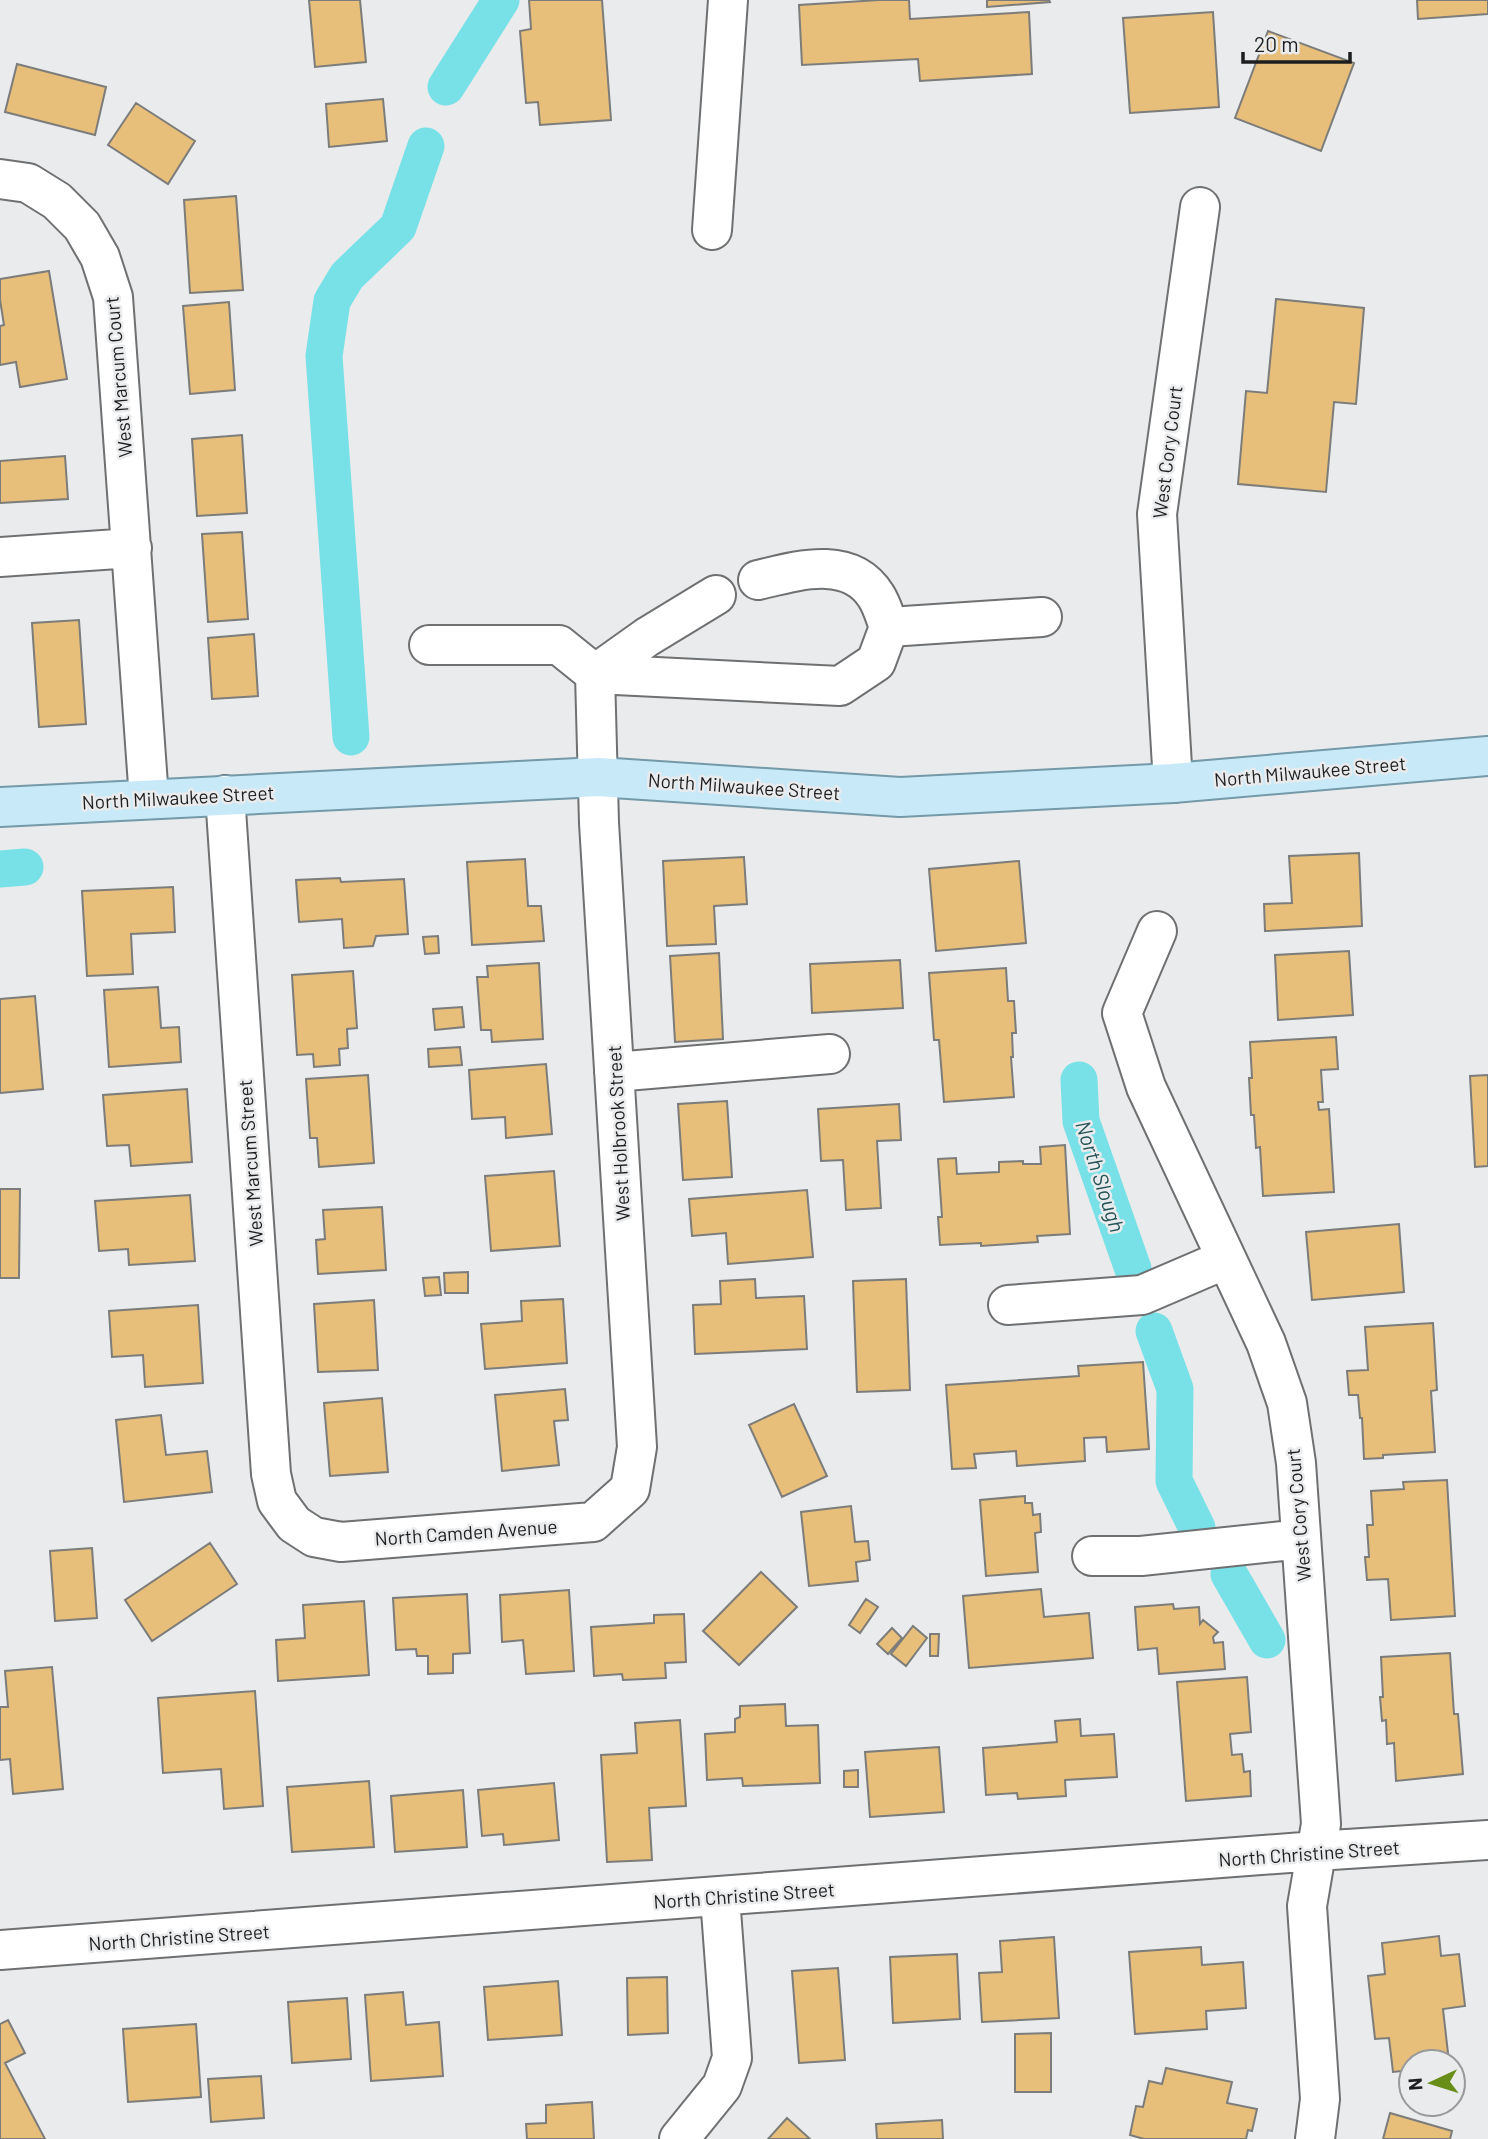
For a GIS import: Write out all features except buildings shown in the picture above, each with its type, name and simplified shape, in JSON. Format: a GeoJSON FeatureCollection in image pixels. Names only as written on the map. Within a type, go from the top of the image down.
{"type":"FeatureCollection","features":[{"type":"Feature","properties":{"kind":"main road","name":"North Milwaukee Street"},"geometry":{"type":"LineString","coordinates":[[0,807],[598,777],[900,797],[1173,783],[1488,756]]}},
{"type":"Feature","properties":{"kind":"street"},"geometry":{"type":"LineString","coordinates":[[712,230],[729,0]]}},
{"type":"Feature","properties":{"kind":"street","name":"West Marcum Court"},"geometry":{"type":"LineString","coordinates":[[0,179],[28,183],[57,201],[82,226],[100,257],[113,297],[149,799]]}},
{"type":"Feature","properties":{"kind":"street","name":"West Cory Court"},"geometry":{"type":"LineString","coordinates":[[1173,783],[1157,514],[1200,207]]}},
{"type":"Feature","properties":{"kind":"street"},"geometry":{"type":"LineString","coordinates":[[0,557],[132,548]]}},
{"type":"Feature","properties":{"kind":"street"},"geometry":{"type":"LineString","coordinates":[[429,645],[559,645],[595,674],[839,686],[876,662],[889,627],[876,595],[860,579],[837,569],[808,568],[758,580]]}},
{"type":"Feature","properties":{"kind":"street"},"geometry":{"type":"LineString","coordinates":[[595,674],[647,637],[716,595]]}},
{"type":"Feature","properties":{"kind":"street"},"geometry":{"type":"LineString","coordinates":[[889,627],[1042,617]]}},
{"type":"Feature","properties":{"kind":"street","name":"West Holbrook Street"},"geometry":{"type":"LineString","coordinates":[[595,674],[614,1072],[637,1447],[630,1489]]}},
{"type":"Feature","properties":{"kind":"street","name":"West Marcum Street"},"geometry":{"type":"LineString","coordinates":[[225,795],[271,1474],[277,1501],[294,1524]]}},
{"type":"Feature","properties":{"kind":"street","name":"West Cory Court"},"geometry":{"type":"LineString","coordinates":[[1157,931],[1122,1013],[1146,1087],[1266,1343],[1287,1404],[1296,1463],[1321,1824],[1307,1906],[1320,2099],[1315,2139]]}},
{"type":"Feature","properties":{"kind":"street"},"geometry":{"type":"LineString","coordinates":[[614,1072],[830,1054]]}},
{"type":"Feature","properties":{"kind":"street"},"geometry":{"type":"LineString","coordinates":[[1008,1306],[1142,1295],[1226,1259]]}},
{"type":"Feature","properties":{"kind":"street","name":"North Camden Avenue"},"geometry":{"type":"LineString","coordinates":[[294,1524],[314,1537],[341,1542],[593,1522],[630,1489]]}},
{"type":"Feature","properties":{"kind":"street"},"geometry":{"type":"LineString","coordinates":[[1092,1556],[1142,1556],[1301,1539]]}},
{"type":"Feature","properties":{"kind":"street","name":"North Christine Street"},"geometry":{"type":"LineString","coordinates":[[0,1950],[1488,1840]]}},
{"type":"Feature","properties":{"kind":"street"},"geometry":{"type":"LineString","coordinates":[[679,2139],[722,2086],[732,2058],[720,1897]]}},
{"type":"Feature","properties":{"kind":"waterway"},"geometry":{"type":"LineString","coordinates":[[446,87],[501,0]]}},
{"type":"Feature","properties":{"kind":"waterway"},"geometry":{"type":"LineString","coordinates":[[351,737],[324,356],[332,301],[347,276],[398,227],[426,146]]}},
{"type":"Feature","properties":{"kind":"waterway"},"geometry":{"type":"LineString","coordinates":[[0,869],[25,867]]}},
{"type":"Feature","properties":{"kind":"waterway","name":"North Slough"},"geometry":{"type":"LineString","coordinates":[[1079,1080],[1081,1121],[1133,1269]]}},
{"type":"Feature","properties":{"kind":"waterway","name":"North Slough"},"geometry":{"type":"LineString","coordinates":[[1154,1331],[1175,1389],[1174,1481],[1197,1528]]}},
{"type":"Feature","properties":{"kind":"waterway","name":"North Slough"},"geometry":{"type":"LineString","coordinates":[[1229,1574],[1267,1640]]}}]}
